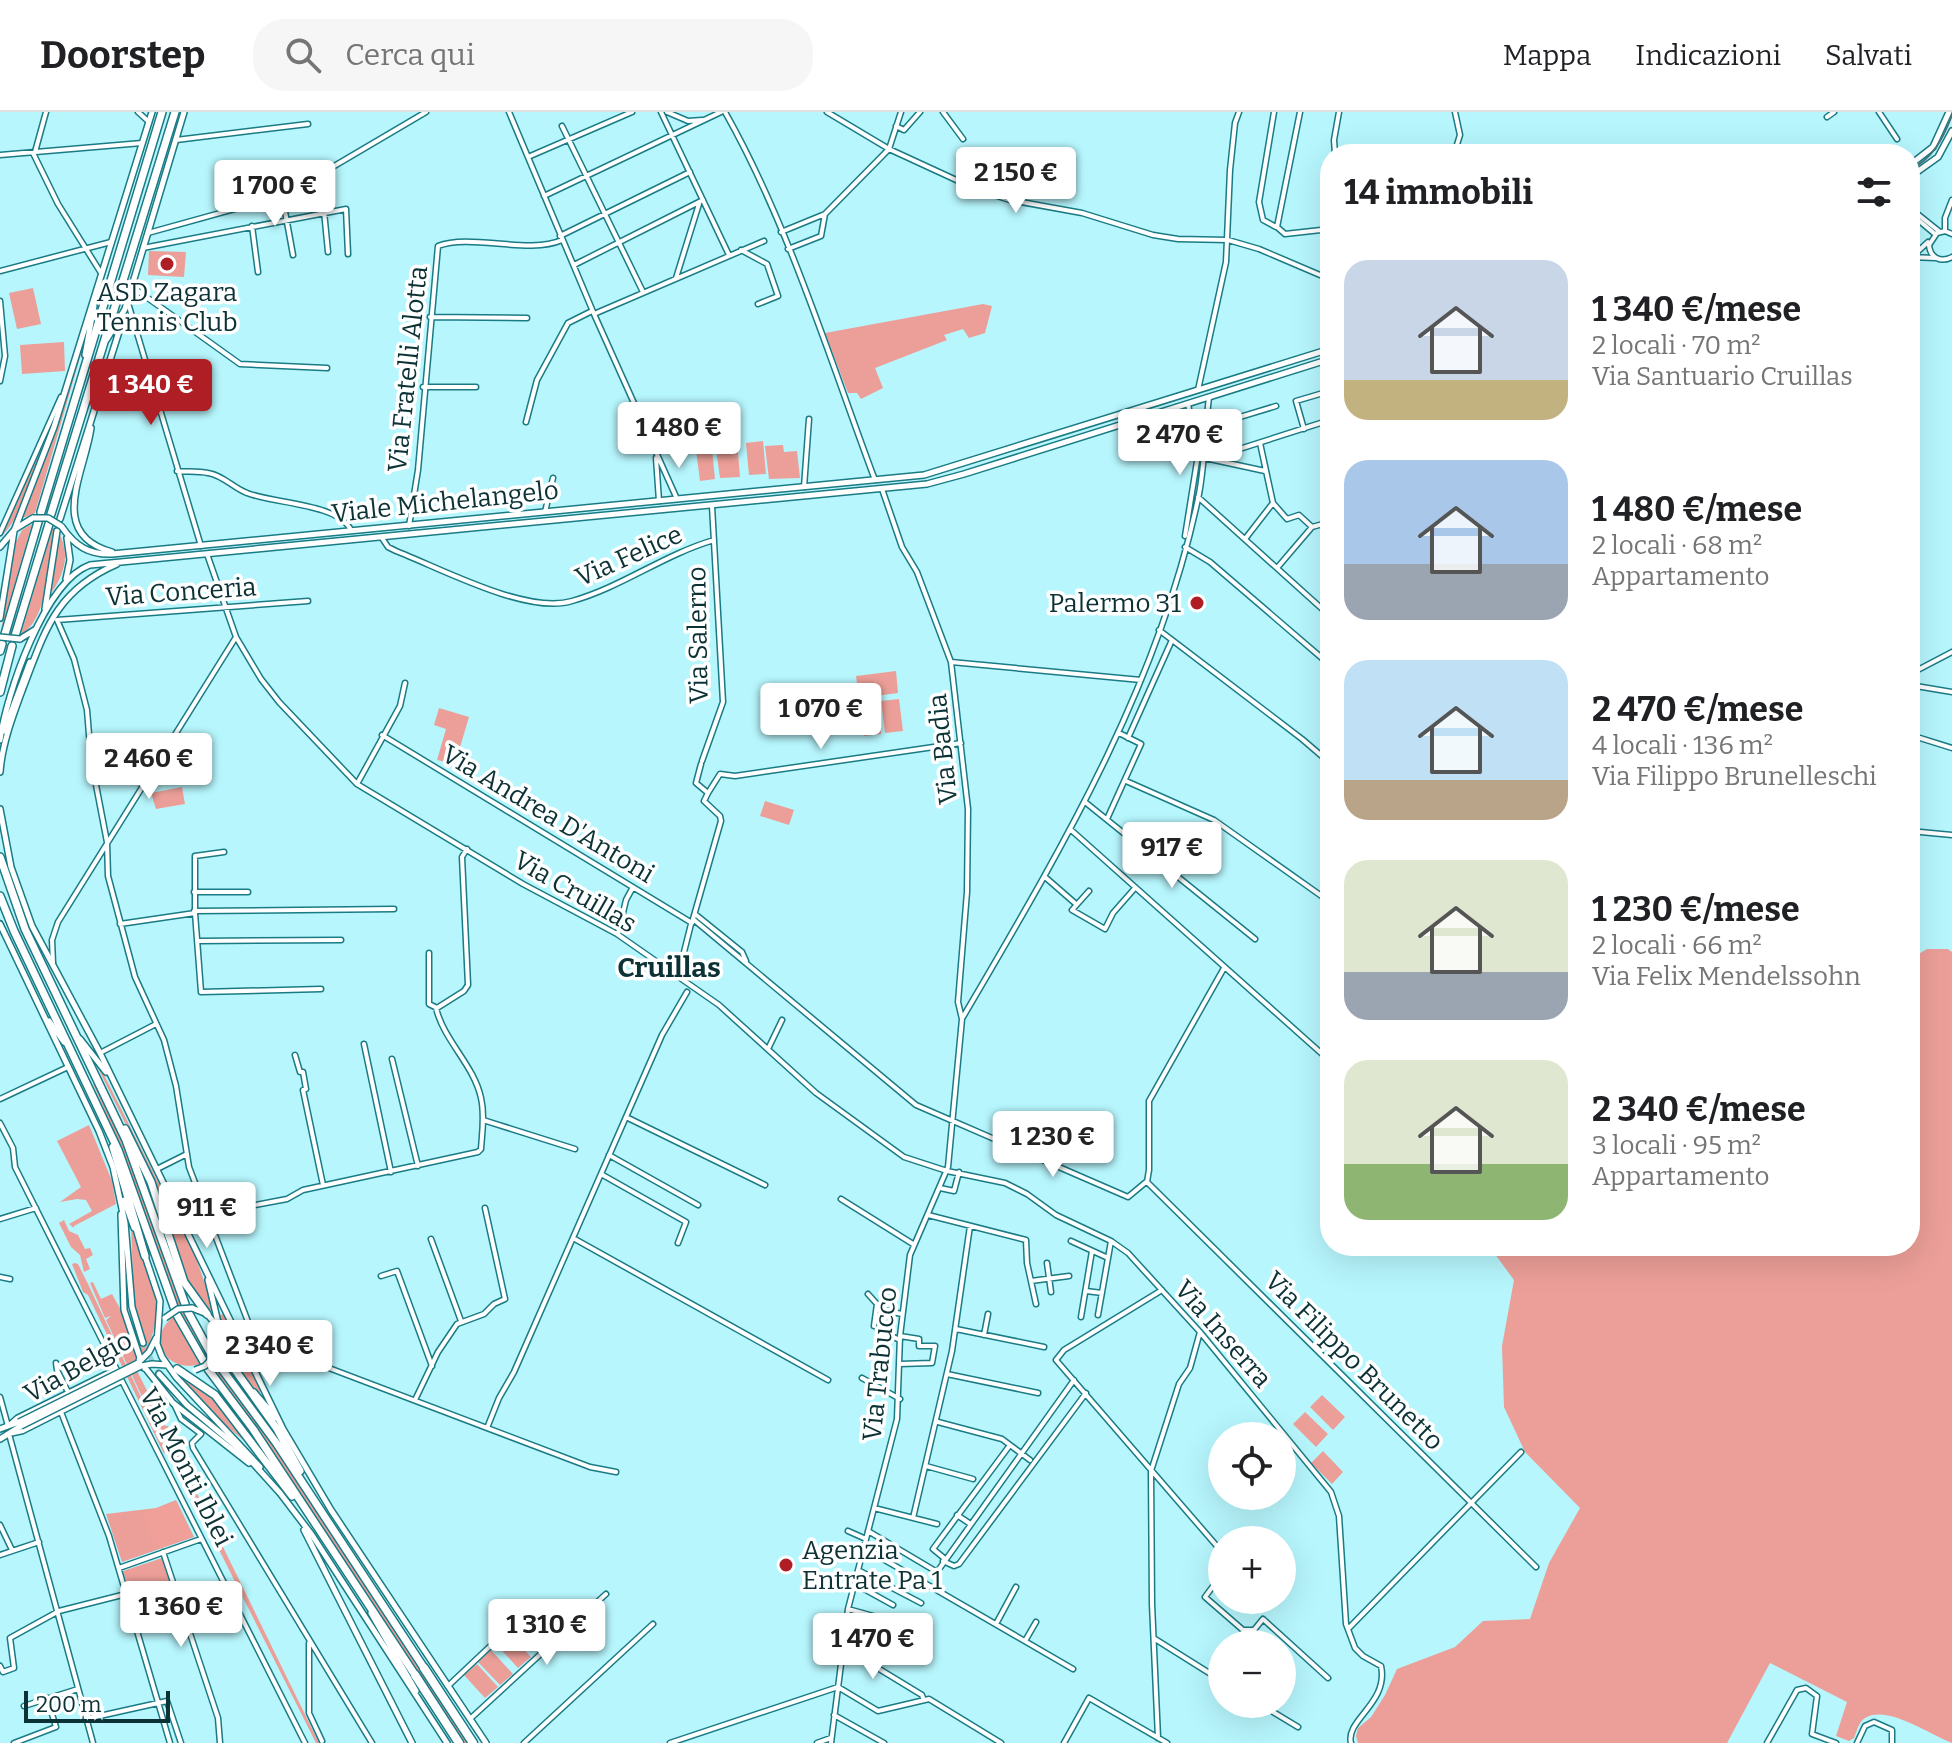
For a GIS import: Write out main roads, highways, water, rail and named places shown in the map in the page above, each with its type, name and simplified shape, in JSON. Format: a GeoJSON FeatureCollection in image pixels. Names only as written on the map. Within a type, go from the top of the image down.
{"type":"FeatureCollection","features":[{"type":"Feature","properties":{"kind":"highway"},"geometry":{"type":"LineString","coordinates":[[424,1668],[473,1743]]}},
{"type":"Feature","properties":{"kind":"highway"},"geometry":{"type":"LineString","coordinates":[[415,1675],[459,1743]]}},
{"type":"Feature","properties":{"kind":"main road"},"geometry":{"type":"LineString","coordinates":[[2,641],[162,112]]}},
{"type":"Feature","properties":{"kind":"main road"},"geometry":{"type":"LineString","coordinates":[[51,514],[175,112]]}},
{"type":"Feature","properties":{"kind":"main road"},"geometry":{"type":"LineString","coordinates":[[18,638],[49,524]]}},
{"type":"Feature","properties":{"kind":"main road"},"geometry":{"type":"LineString","coordinates":[[0,692],[12,646]]}},
{"type":"Feature","properties":{"kind":"main road"},"geometry":{"type":"LineString","coordinates":[[0,857],[25,929],[134,1160],[188,1308],[215,1357],[277,1444],[424,1668]]}},
{"type":"Feature","properties":{"kind":"main road"},"geometry":{"type":"LineString","coordinates":[[0,896],[106,1122],[175,1311],[206,1366],[253,1429],[415,1675]]}},
{"type":"Feature","properties":{"kind":"main road"},"geometry":{"type":"LineString","coordinates":[[104,1092],[148,1175],[184,1282],[207,1314]]}},
{"type":"Feature","properties":{"kind":"main road"},"geometry":{"type":"LineString","coordinates":[[106,1122],[145,1256]]}},
{"type":"Feature","properties":{"kind":"main road"},"geometry":{"type":"LineString","coordinates":[[172,1367],[215,1395],[335,1552]]}},
{"type":"Feature","properties":{"kind":"main road"},"geometry":{"type":"LineString","coordinates":[[233,1367],[277,1429],[344,1546]]}},
{"type":"Feature","properties":{"kind":"tunnel"},"geometry":{"type":"LineString","coordinates":[[143,1343],[159,1374]]}},
{"type":"Feature","properties":{"kind":"tram line"},"geometry":{"type":"LineString","coordinates":[[1920,163],[1936,147],[1952,115]]}},
{"type":"Feature","properties":{"kind":"place","name":"ASD Zagara Tennis Club"},"geometry":{"type":"Point","coordinates":[167,264]}},
{"type":"Feature","properties":{"kind":"place","name":"Palermo 31"},"geometry":{"type":"Point","coordinates":[1197,603]}},
{"type":"Feature","properties":{"kind":"place","name":"Agenzia Entrate Pa 1"},"geometry":{"type":"Point","coordinates":[786,1565]}},
{"type":"Feature","properties":{"kind":"district","name":"Cruillas"},"geometry":{"type":"Point","coordinates":[669,967]}}]}
